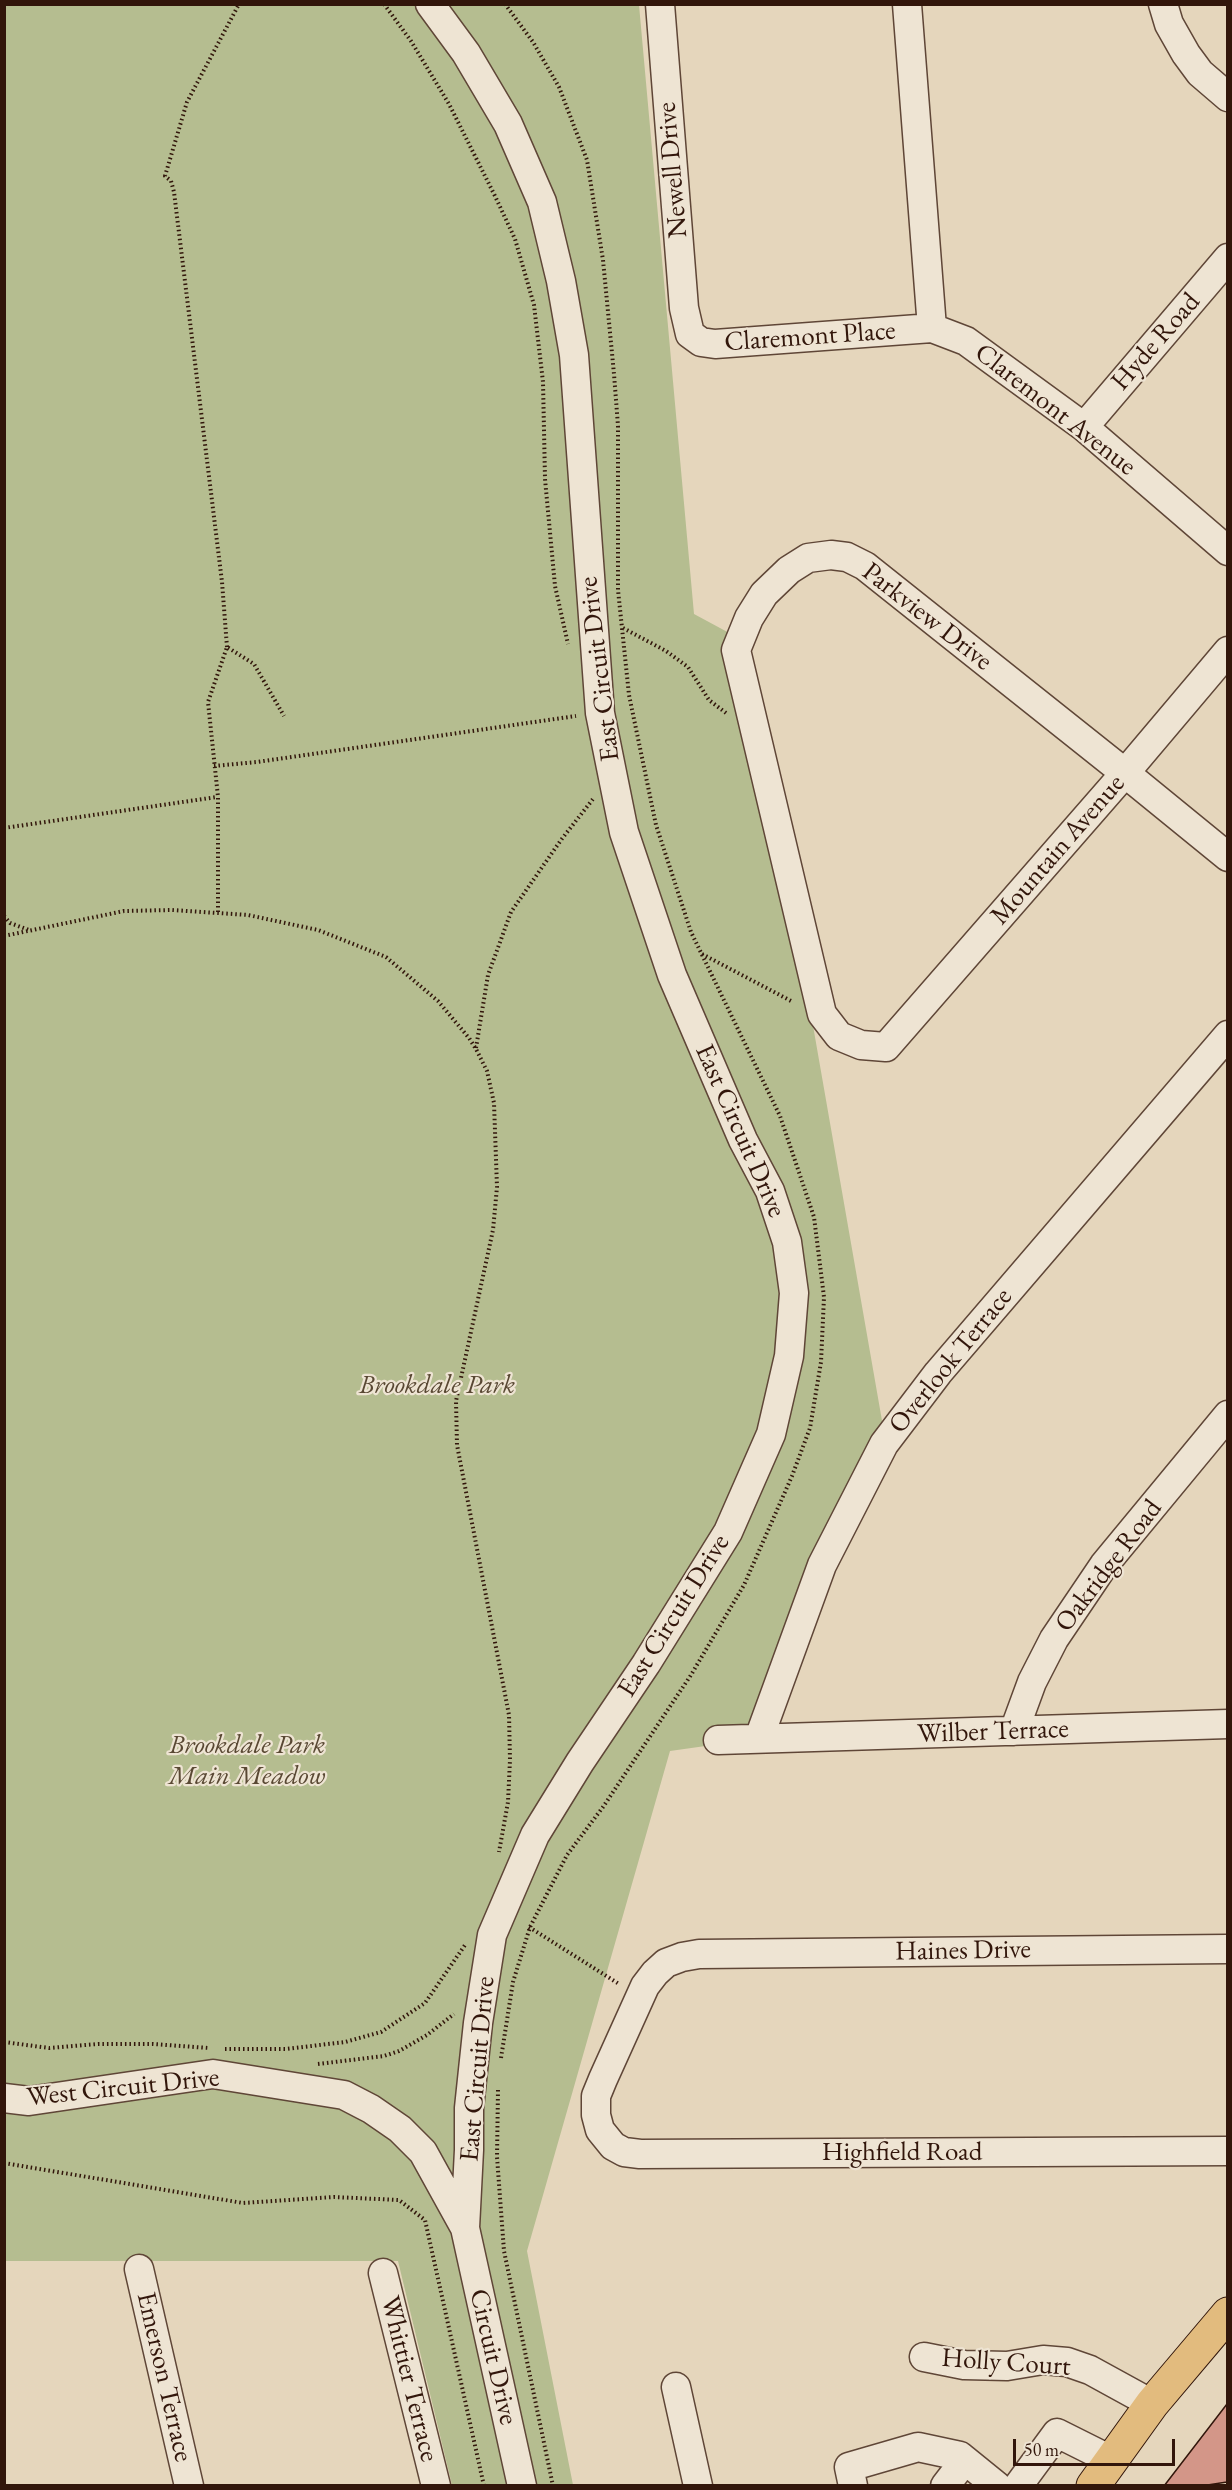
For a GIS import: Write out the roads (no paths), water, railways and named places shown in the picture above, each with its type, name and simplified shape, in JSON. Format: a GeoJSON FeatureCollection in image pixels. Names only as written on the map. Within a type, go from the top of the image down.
{"type":"FeatureCollection","features":[{"type":"Feature","properties":{"kind":"main road"},"geometry":{"type":"LineString","coordinates":[[1102,2473],[1152,2404],[1227,2314]]}},
{"type":"Feature","properties":{"kind":"street","name":"East Circuit Drive"},"geometry":{"type":"LineString","coordinates":[[430,4],[466,53],[508,124],[542,201],[561,281],[574,355],[600,713],[613,780],[631,857],[672,975],[743,1140],[770,1191],[787,1242],[794,1293],[789,1356],[771,1434],[728,1532],[646,1664],[580,1761],[535,1835],[492,1935],[478,2023],[469,2108],[465,2228]]}},
{"type":"Feature","properties":{"kind":"street","name":"Newell Drive"},"geometry":{"type":"LineString","coordinates":[[660,4],[684,308],[690,334]]}},
{"type":"Feature","properties":{"kind":"street"},"geometry":{"type":"LineString","coordinates":[[907,4],[932,328]]}},
{"type":"Feature","properties":{"kind":"street"},"geometry":{"type":"LineString","coordinates":[[1163,4],[1170,24],[1186,54],[1200,73],[1227,97]]}},
{"type":"Feature","properties":{"kind":"street","name":"Hyde Road"},"geometry":{"type":"LineString","coordinates":[[1084,427],[1227,258]]}},
{"type":"Feature","properties":{"kind":"street","name":"Claremont Place"},"geometry":{"type":"LineString","coordinates":[[690,334],[701,342],[715,344],[932,328]]}},
{"type":"Feature","properties":{"kind":"street","name":"Claremont Avenue"},"geometry":{"type":"LineString","coordinates":[[932,328],[966,342],[1084,427],[1227,551]]}},
{"type":"Feature","properties":{"kind":"street","name":"Parkview Drive"},"geometry":{"type":"LineString","coordinates":[[886,1047],[861,1045],[839,1036],[822,1014],[736,650],[749,618],[764,594],[789,570],[808,558],[839,556],[865,566],[1227,857]]}},
{"type":"Feature","properties":{"kind":"street","name":"Mountain Avenue"},"geometry":{"type":"LineString","coordinates":[[886,1047],[1125,773],[1227,651]]}},
{"type":"Feature","properties":{"kind":"street","name":"Overlook Terrace"},"geometry":{"type":"LineString","coordinates":[[759,1738],[822,1565],[884,1444],[938,1373],[1227,1035]]}},
{"type":"Feature","properties":{"kind":"street","name":"Oakridge Road"},"geometry":{"type":"LineString","coordinates":[[1014,1731],[1032,1682],[1054,1639],[1104,1565],[1227,1414]]}},
{"type":"Feature","properties":{"kind":"street","name":"Wilber Terrace"},"geometry":{"type":"LineString","coordinates":[[718,1740],[1227,1724]]}},
{"type":"Feature","properties":{"kind":"street","name":"Haines Drive"},"geometry":{"type":"LineString","coordinates":[[596,2115],[596,2096],[640,1997],[655,1973],[666,1964],[682,1957],[699,1954],[1227,1949]]}},
{"type":"Feature","properties":{"kind":"street","name":"West Circuit Drive"},"geometry":{"type":"LineString","coordinates":[[4,2098],[29,2101],[213,2074],[344,2095],[372,2109],[400,2129],[423,2152],[465,2228]]}},
{"type":"Feature","properties":{"kind":"street","name":"Highfield Road"},"geometry":{"type":"LineString","coordinates":[[596,2115],[600,2130],[614,2146],[624,2152],[640,2154],[1227,2151]]}},
{"type":"Feature","properties":{"kind":"street","name":"Circuit Drive"},"geometry":{"type":"LineString","coordinates":[[465,2228],[522,2486]]}},
{"type":"Feature","properties":{"kind":"street","name":"Emerson Terrace"},"geometry":{"type":"LineString","coordinates":[[139,2269],[189,2486]]}},
{"type":"Feature","properties":{"kind":"street","name":"Whittier Terrace"},"geometry":{"type":"LineString","coordinates":[[383,2273],[436,2486]]}},
{"type":"Feature","properties":{"kind":"street","name":"Holly Court"},"geometry":{"type":"LineString","coordinates":[[924,2357],[964,2365],[1007,2366],[1043,2360],[1067,2362],[1089,2370],[1152,2404]]}},
{"type":"Feature","properties":{"kind":"street"},"geometry":{"type":"LineString","coordinates":[[676,2387],[698,2486]]}},
{"type":"Feature","properties":{"kind":"street"},"geometry":{"type":"LineString","coordinates":[[1018,2486],[1057,2433],[1102,2473]]}},
{"type":"Feature","properties":{"kind":"street"},"geometry":{"type":"LineString","coordinates":[[853,2486],[849,2467],[918,2447],[960,2456],[997,2486]]}},
{"type":"Feature","properties":{"kind":"street"},"geometry":{"type":"LineString","coordinates":[[945,2486],[965,2460]]}},
{"type":"Feature","properties":{"kind":"park label","name":"Brookdale Park"},"geometry":{"type":"Point","coordinates":[437,1386]}},
{"type":"Feature","properties":{"kind":"park label","name":"Brookdale Park Main Meadow"},"geometry":{"type":"Point","coordinates":[247,1762]}}]}
